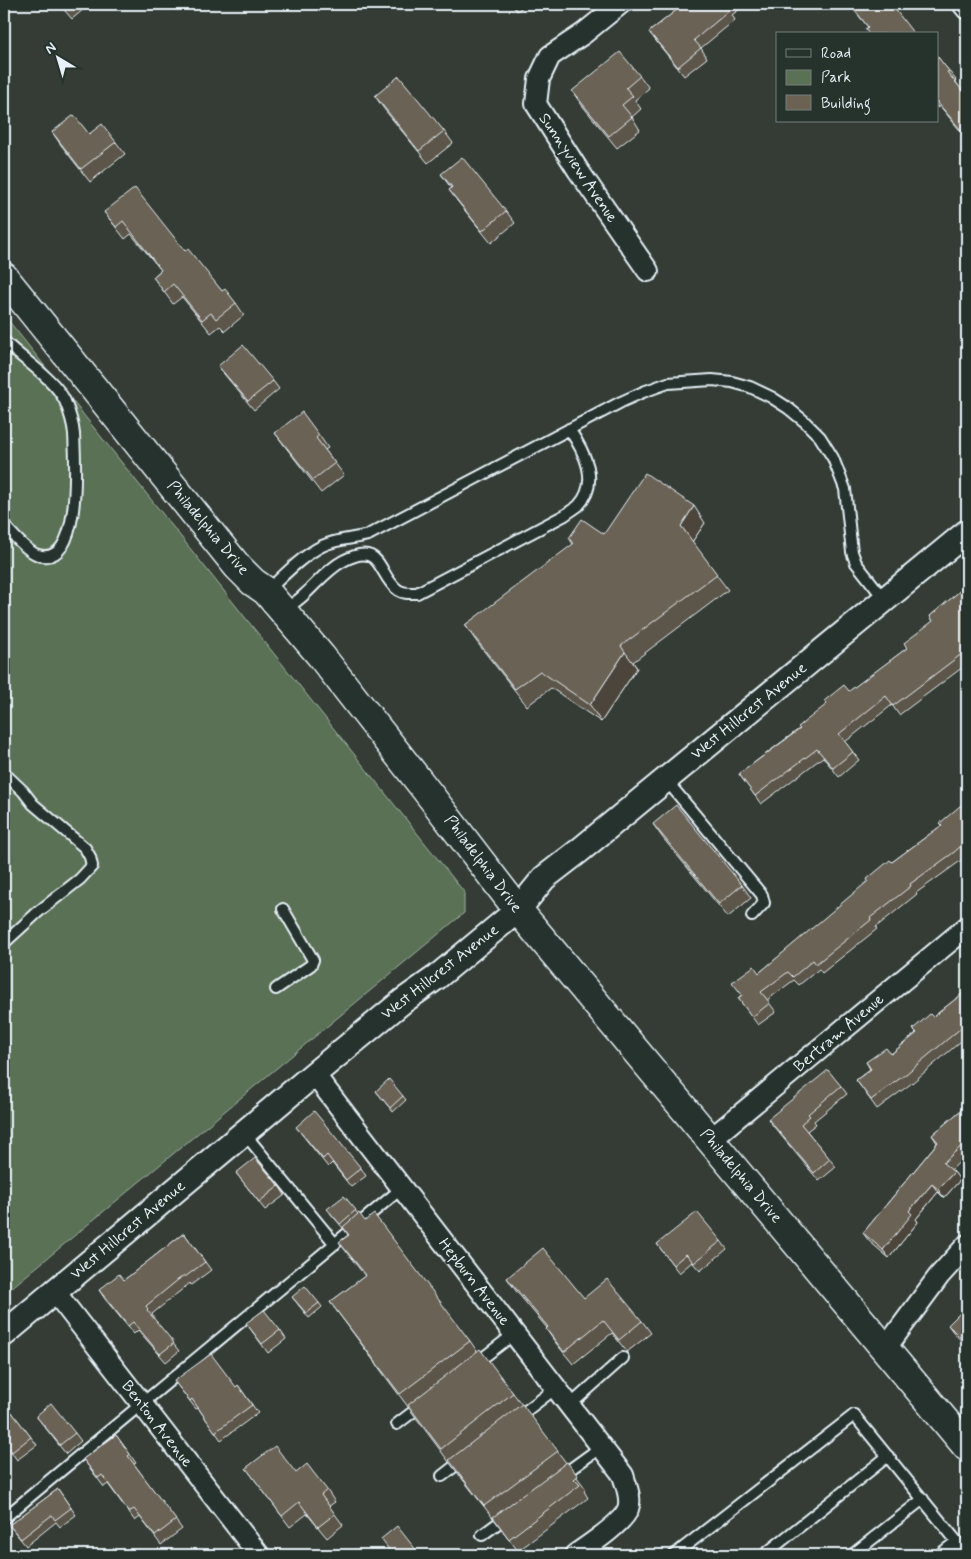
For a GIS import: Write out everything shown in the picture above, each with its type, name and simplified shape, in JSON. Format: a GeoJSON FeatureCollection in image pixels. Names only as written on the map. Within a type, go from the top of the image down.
{"type":"FeatureCollection","features":[{"type":"Feature","properties":{"kind":"main road","name":"Philadelphia Drive"},"geometry":{"type":"LineString","coordinates":[[4,277],[238,566],[253,582],[266,591],[284,612],[429,794],[518,910],[967,1447]]}},
{"type":"Feature","properties":{"kind":"street"},"geometry":{"type":"LineString","coordinates":[[963,4],[967,9]]}},
{"type":"Feature","properties":{"kind":"street","name":"Sunnyview Avenue"},"geometry":{"type":"LineString","coordinates":[[610,7],[583,34],[550,56],[539,79],[536,104],[578,170],[648,271]]}},
{"type":"Feature","properties":{"kind":"street","name":"West Hillcrest Avenue"},"geometry":{"type":"LineString","coordinates":[[4,1334],[314,1074],[518,910],[544,878],[967,532]]}},
{"type":"Feature","properties":{"kind":"street","name":"Bertram Avenue"},"geometry":{"type":"LineString","coordinates":[[711,1139],[967,927]]}},
{"type":"Feature","properties":{"kind":"street","name":"Hepburn Avenue"},"geometry":{"type":"LineString","coordinates":[[314,1074],[623,1475],[629,1494],[628,1509],[618,1522],[575,1555]]}},
{"type":"Feature","properties":{"kind":"street"},"geometry":{"type":"LineString","coordinates":[[885,1349],[934,1284],[967,1245]]}},
{"type":"Feature","properties":{"kind":"street","name":"Benton Avenue"},"geometry":{"type":"LineString","coordinates":[[55,1292],[259,1555]]}},
{"type":"Feature","properties":{"kind":"lane"},"geometry":{"type":"LineString","coordinates":[[4,525],[31,551],[38,555],[47,556],[56,553],[67,538],[74,500],[74,433],[70,412],[64,398],[41,372],[5,342]]}},
{"type":"Feature","properties":{"kind":"lane"},"geometry":{"type":"LineString","coordinates":[[266,591],[287,572],[322,546],[336,541],[368,535],[643,392],[668,384],[712,380],[732,382],[771,397],[804,421],[820,437],[833,458],[845,489],[852,552],[856,563],[885,600]]}},
{"type":"Feature","properties":{"kind":"lane"},"geometry":{"type":"LineString","coordinates":[[284,612],[342,561],[357,556],[371,556],[378,560],[398,590],[407,594],[417,593],[565,515],[578,505],[586,492],[590,475],[582,449],[570,429]]}},
{"type":"Feature","properties":{"kind":"lane"},"geometry":{"type":"LineString","coordinates":[[352,539],[357,556]]}},
{"type":"Feature","properties":{"kind":"lane"},"geometry":{"type":"LineString","coordinates":[[4,773],[34,804],[85,848],[92,866],[80,879],[38,912],[4,943]]}},
{"type":"Feature","properties":{"kind":"lane"},"geometry":{"type":"LineString","coordinates":[[666,780],[762,895],[764,903],[752,916]]}},
{"type":"Feature","properties":{"kind":"lane"},"geometry":{"type":"LineString","coordinates":[[276,989],[311,965],[313,960],[284,909]]}},
{"type":"Feature","properties":{"kind":"lane"},"geometry":{"type":"LineString","coordinates":[[244,1133],[334,1244]]}},
{"type":"Feature","properties":{"kind":"lane"},"geometry":{"type":"LineString","coordinates":[[4,1518],[402,1188]]}},
{"type":"Feature","properties":{"kind":"lane"},"geometry":{"type":"LineString","coordinates":[[467,1370],[514,1334]]}},
{"type":"Feature","properties":{"kind":"lane"},"geometry":{"type":"LineString","coordinates":[[569,1406],[623,1358]]}},
{"type":"Feature","properties":{"kind":"lane"},"geometry":{"type":"LineString","coordinates":[[510,1423],[556,1388]]}},
{"type":"Feature","properties":{"kind":"lane"},"geometry":{"type":"LineString","coordinates":[[397,1424],[428,1400]]}},
{"type":"Feature","properties":{"kind":"lane"},"geometry":{"type":"LineString","coordinates":[[674,1555],[854,1415],[967,1554]]}},
{"type":"Feature","properties":{"kind":"lane"},"geometry":{"type":"LineString","coordinates":[[553,1482],[601,1446]]}},
{"type":"Feature","properties":{"kind":"lane"},"geometry":{"type":"LineString","coordinates":[[442,1476],[472,1453]]}},
{"type":"Feature","properties":{"kind":"lane"},"geometry":{"type":"LineString","coordinates":[[764,1555],[888,1456]]}},
{"type":"Feature","properties":{"kind":"lane"},"geometry":{"type":"LineString","coordinates":[[852,1555],[923,1499]]}},
{"type":"Feature","properties":{"kind":"lane"},"geometry":{"type":"LineString","coordinates":[[482,1535],[514,1512]]}},
{"type":"Feature","properties":{"kind":"lane"},"geometry":{"type":"LineString","coordinates":[[939,1555],[957,1541]]}},
{"type":"Feature","properties":{"kind":"green space"},"geometry":{"type":"Polygon","coordinates":[[[4,315],[464,892],[464,913],[4,1294],[4,315]]]}},
{"type":"Feature","properties":{"kind":"building"},"geometry":{"type":"Polygon","coordinates":[[[684,4],[727,4],[725,6],[729,11],[694,40],[701,48],[678,67],[649,32],[684,4]]]}},
{"type":"Feature","properties":{"kind":"building"},"geometry":{"type":"Polygon","coordinates":[[[850,4],[891,4],[912,32],[867,32],[865,29],[868,27],[850,4]]]}},
{"type":"Feature","properties":{"kind":"building"},"geometry":{"type":"Polygon","coordinates":[[[620,52],[640,76],[626,88],[633,96],[622,105],[632,117],[609,136],[572,91],[620,52]]]}},
{"type":"Feature","properties":{"kind":"building"},"geometry":{"type":"Polygon","coordinates":[[[938,57],[949,71],[947,72],[967,96],[967,137],[938,103],[938,57]]]}},
{"type":"Feature","properties":{"kind":"building"},"geometry":{"type":"Polygon","coordinates":[[[399,76],[444,131],[419,151],[375,96],[399,76]]]}},
{"type":"Feature","properties":{"kind":"building"},"geometry":{"type":"Polygon","coordinates":[[[74,115],[89,134],[102,124],[116,142],[81,169],[52,132],[74,115]]]}},
{"type":"Feature","properties":{"kind":"building"},"geometry":{"type":"Polygon","coordinates":[[[462,157],[506,211],[482,231],[449,190],[452,187],[441,174],[462,157]]]}},
{"type":"Feature","properties":{"kind":"building"},"geometry":{"type":"Polygon","coordinates":[[[135,188],[185,251],[188,249],[222,291],[225,289],[236,303],[216,319],[211,313],[202,320],[173,284],[164,292],[153,277],[161,270],[123,221],[116,227],[104,212],[135,188]]]}},
{"type":"Feature","properties":{"kind":"building"},"geometry":{"type":"Polygon","coordinates":[[[243,345],[273,381],[248,401],[218,366],[243,345]]]}},
{"type":"Feature","properties":{"kind":"building"},"geometry":{"type":"Polygon","coordinates":[[[302,412],[319,435],[316,438],[335,463],[313,480],[275,433],[302,412]]]}},
{"type":"Feature","properties":{"kind":"building"},"geometry":{"type":"Polygon","coordinates":[[[645,473],[694,506],[681,526],[717,574],[621,646],[625,652],[590,705],[540,671],[515,689],[465,625],[573,544],[569,538],[582,519],[604,534],[645,473]]]}},
{"type":"Feature","properties":{"kind":"building"},"geometry":{"type":"Polygon","coordinates":[[[967,585],[967,650],[893,706],[886,696],[839,734],[853,752],[833,768],[817,749],[755,796],[739,774],[800,729],[798,727],[827,704],[824,701],[844,685],[849,691],[907,648],[904,643],[933,621],[930,616],[967,585]]]}},
{"type":"Feature","properties":{"kind":"building"},"geometry":{"type":"Polygon","coordinates":[[[967,800],[967,841],[910,884],[911,886],[816,964],[813,960],[793,977],[788,972],[761,992],[770,1003],[752,1017],[738,998],[742,995],[732,982],[754,966],[759,973],[868,881],[867,879],[890,860],[892,862],[942,825],[940,823],[967,800]]]}},
{"type":"Feature","properties":{"kind":"building"},"geometry":{"type":"Polygon","coordinates":[[[676,805],[742,885],[719,904],[653,824],[676,805]]]}},
{"type":"Feature","properties":{"kind":"building"},"geometry":{"type":"Polygon","coordinates":[[[967,990],[967,1025],[871,1100],[856,1080],[871,1069],[866,1062],[886,1048],[891,1054],[917,1033],[913,1029],[930,1014],[933,1017],[967,990]]]}},
{"type":"Feature","properties":{"kind":"building"},"geometry":{"type":"Polygon","coordinates":[[[828,1070],[841,1086],[808,1114],[810,1116],[801,1124],[830,1159],[814,1173],[768,1119],[828,1070]]]}},
{"type":"Feature","properties":{"kind":"building"},"geometry":{"type":"Polygon","coordinates":[[[389,1079],[403,1096],[390,1108],[376,1091],[389,1079]]]}},
{"type":"Feature","properties":{"kind":"building"},"geometry":{"type":"Polygon","coordinates":[[[967,1105],[967,1141],[943,1163],[954,1172],[938,1189],[932,1184],[909,1211],[912,1214],[883,1250],[863,1233],[938,1142],[932,1135],[967,1105]]]}},
{"type":"Feature","properties":{"kind":"building"},"geometry":{"type":"Polygon","coordinates":[[[314,1111],[361,1168],[346,1180],[327,1155],[323,1159],[296,1127],[314,1111]]]}},
{"type":"Feature","properties":{"kind":"building"},"geometry":{"type":"Polygon","coordinates":[[[255,1158],[279,1186],[259,1202],[236,1173],[255,1158]]]}},
{"type":"Feature","properties":{"kind":"building"},"geometry":{"type":"Polygon","coordinates":[[[344,1196],[356,1210],[340,1224],[327,1209],[344,1196]]]}},
{"type":"Feature","properties":{"kind":"building"},"geometry":{"type":"Polygon","coordinates":[[[697,1212],[721,1241],[694,1263],[686,1254],[673,1265],[657,1244],[697,1212]]]}},
{"type":"Feature","properties":{"kind":"building"},"geometry":{"type":"Polygon","coordinates":[[[359,1213],[365,1221],[374,1214],[470,1341],[400,1394],[330,1302],[366,1275],[339,1242],[349,1235],[343,1227],[359,1213]]]}},
{"type":"Feature","properties":{"kind":"building"},"geometry":{"type":"Polygon","coordinates":[[[184,1233],[205,1262],[185,1277],[184,1275],[146,1306],[147,1310],[174,1343],[160,1354],[133,1322],[128,1326],[99,1290],[119,1274],[124,1280],[184,1233]]]}},
{"type":"Feature","properties":{"kind":"building"},"geometry":{"type":"Polygon","coordinates":[[[543,1248],[584,1298],[607,1279],[642,1321],[619,1340],[603,1320],[564,1352],[546,1329],[548,1327],[507,1278],[543,1248]]]}},
{"type":"Feature","properties":{"kind":"building"},"geometry":{"type":"Polygon","coordinates":[[[305,1286],[319,1303],[306,1313],[292,1297],[305,1286]]]}},
{"type":"Feature","properties":{"kind":"building"},"geometry":{"type":"Polygon","coordinates":[[[967,1306],[967,1344],[948,1325],[967,1306]]]}},
{"type":"Feature","properties":{"kind":"building"},"geometry":{"type":"Polygon","coordinates":[[[264,1310],[280,1330],[262,1344],[246,1323],[264,1310]]]}},
{"type":"Feature","properties":{"kind":"building"},"geometry":{"type":"Polygon","coordinates":[[[480,1349],[513,1393],[441,1449],[408,1405],[480,1349]]]}},
{"type":"Feature","properties":{"kind":"building"},"geometry":{"type":"Polygon","coordinates":[[[211,1354],[236,1387],[238,1385],[252,1405],[215,1432],[192,1399],[190,1401],[174,1381],[211,1354]]]}},
{"type":"Feature","properties":{"kind":"building"},"geometry":{"type":"Polygon","coordinates":[[[4,1402],[31,1437],[12,1452],[4,1442],[4,1402]]]}},
{"type":"Feature","properties":{"kind":"building"},"geometry":{"type":"Polygon","coordinates":[[[51,1403],[75,1433],[60,1445],[36,1416],[51,1403]]]}},
{"type":"Feature","properties":{"kind":"building"},"geometry":{"type":"Polygon","coordinates":[[[522,1404],[558,1451],[484,1506],[449,1460],[522,1404]]]}},
{"type":"Feature","properties":{"kind":"building"},"geometry":{"type":"Polygon","coordinates":[[[116,1435],[130,1454],[128,1456],[176,1520],[155,1536],[134,1509],[129,1512],[102,1475],[98,1478],[83,1459],[116,1435]]]}},
{"type":"Feature","properties":{"kind":"building"},"geometry":{"type":"Polygon","coordinates":[[[275,1446],[296,1473],[307,1464],[327,1490],[321,1495],[335,1514],[318,1527],[299,1502],[282,1516],[246,1468],[275,1446]]]}},
{"type":"Feature","properties":{"kind":"building"},"geometry":{"type":"Polygon","coordinates":[[[567,1462],[578,1476],[574,1479],[580,1485],[509,1539],[493,1517],[567,1462]]]}},
{"type":"Feature","properties":{"kind":"building"},"geometry":{"type":"Polygon","coordinates":[[[58,1489],[71,1508],[55,1520],[52,1515],[21,1539],[9,1525],[58,1489]]]}},
{"type":"Feature","properties":{"kind":"building"},"geometry":{"type":"Polygon","coordinates":[[[397,1526],[420,1555],[393,1555],[381,1539],[397,1526]]]}},
{"type":"Feature","properties":{"kind":"building"},"geometry":{"type":"Polygon","coordinates":[[[338,1549],[343,1555],[331,1555],[338,1549]]]}},
{"type":"Feature","properties":{"kind":"building"},"geometry":{"type":"Polygon","coordinates":[[[351,1550],[355,1555],[344,1555],[351,1550]]]}}]}
